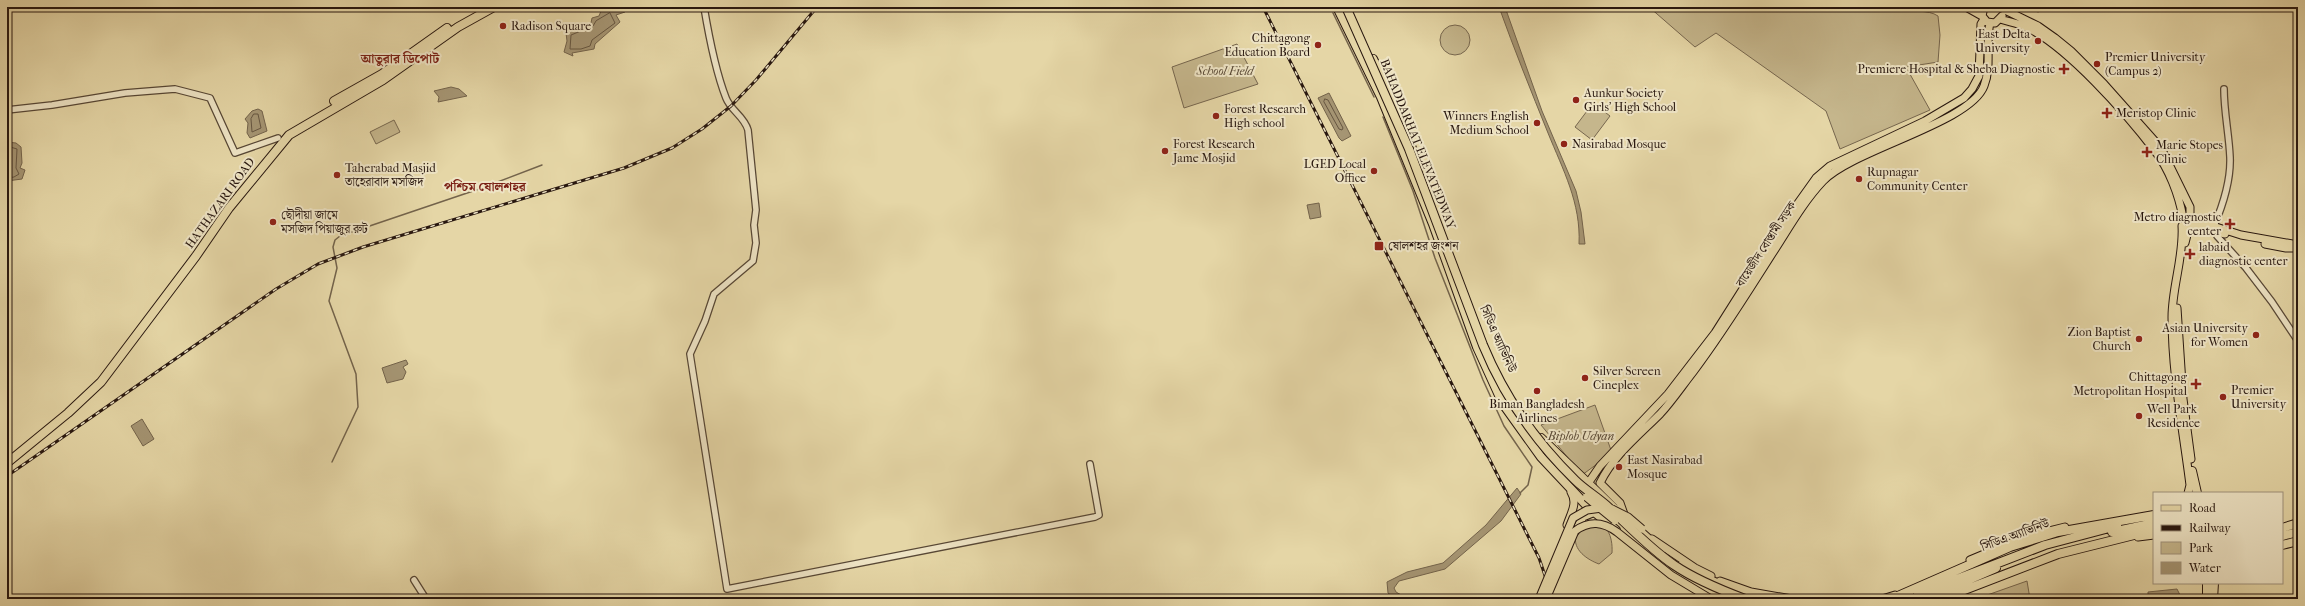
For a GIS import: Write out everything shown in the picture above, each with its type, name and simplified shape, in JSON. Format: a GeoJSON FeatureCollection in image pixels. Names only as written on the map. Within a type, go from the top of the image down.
{"type":"FeatureCollection","features":[{"type":"Feature","properties":{"kind":"highway","name":"HATHAZARI ROAD"},"geometry":{"type":"LineString","coordinates":[[7,458],[96,380],[278,138],[316,112],[382,74],[455,23],[483,7]]}},
{"type":"Feature","properties":{"kind":"highway","name":"HATHAZARI ROAD"},"geometry":{"type":"LineString","coordinates":[[7,463],[68,413],[101,382],[196,256],[229,208],[288,135],[383,80],[458,27],[494,7]]}},
{"type":"Feature","properties":{"kind":"highway","name":"সিডিএ অ্যাভিনিউ"},"geometry":{"type":"LineString","coordinates":[[1336,7],[1384,103],[1465,306],[1496,368],[1535,431],[1588,485],[1679,565],[1736,592],[1764,599]]}},
{"type":"Feature","properties":{"kind":"highway","name":"BAHADDARHAT ELEVATEDWAY"},"geometry":{"type":"LineString","coordinates":[[1343,7],[1407,151],[1493,378],[1507,401],[1538,446],[1572,484],[1672,568],[1710,591],[1732,599]]}},
{"type":"Feature","properties":{"kind":"highway","name":"BAHADDARHAT ELEVATEDWAY"},"geometry":{"type":"LineString","coordinates":[[1346,7],[1410,149],[1483,345],[1496,375],[1509,399],[1534,434],[1575,481],[1605,504],[1640,538],[1674,565],[1714,587],[1745,599]]}},
{"type":"Feature","properties":{"kind":"highway","name":"সিডিএ অ্যাভিনিউ"},"geometry":{"type":"LineString","coordinates":[[1350,7],[1417,157],[1477,347],[1503,404],[1541,457],[1592,510],[1684,583],[1714,599]]}},
{"type":"Feature","properties":{"kind":"highway"},"geometry":{"type":"LineString","coordinates":[[2192,471],[2195,492]]}},
{"type":"Feature","properties":{"kind":"highway","name":"সিডিএ অ্যাভিনিউ"},"geometry":{"type":"LineString","coordinates":[[1891,599],[2010,547],[2058,532],[2113,521],[2153,515]]}},
{"type":"Feature","properties":{"kind":"highway"},"geometry":{"type":"LineString","coordinates":[[1904,599],[2045,545],[2109,528],[2153,519]]}},
{"type":"Feature","properties":{"kind":"highway"},"geometry":{"type":"LineString","coordinates":[[1924,599],[2043,551],[2107,533],[2153,523]]}},
{"type":"Feature","properties":{"kind":"highway"},"geometry":{"type":"LineString","coordinates":[[2283,528],[2298,523]]}},
{"type":"Feature","properties":{"kind":"highway"},"geometry":{"type":"LineString","coordinates":[[2283,532],[2298,528]]}},
{"type":"Feature","properties":{"kind":"highway"},"geometry":{"type":"LineString","coordinates":[[1941,599],[2058,554],[2153,530]]}},
{"type":"Feature","properties":{"kind":"highway"},"geometry":{"type":"LineString","coordinates":[[2283,536],[2298,532]]}},
{"type":"Feature","properties":{"kind":"highway"},"geometry":{"type":"LineString","coordinates":[[2283,545],[2298,541]]}},
{"type":"Feature","properties":{"kind":"highway"},"geometry":{"type":"LineString","coordinates":[[2207,584],[2207,599]]}},
{"type":"Feature","properties":{"kind":"highway"},"geometry":{"type":"LineString","coordinates":[[2214,584],[2214,599]]}},
{"type":"Feature","properties":{"kind":"main road"},"geometry":{"type":"LineString","coordinates":[[1966,7],[1985,19],[1995,23],[2000,19],[2002,14],[2001,8]]}},
{"type":"Feature","properties":{"kind":"main road"},"geometry":{"type":"LineString","coordinates":[[1984,7],[1985,19]]}},
{"type":"Feature","properties":{"kind":"main road"},"geometry":{"type":"LineString","coordinates":[[2001,8],[2038,26],[2071,51],[2126,108],[2161,148],[2190,207],[2176,297],[2183,399],[2190,442],[2192,471]]}},
{"type":"Feature","properties":{"kind":"main road","name":"বায়েজীদ বোস্তামী সড়ক"},"geometry":{"type":"LineString","coordinates":[[1588,485],[1593,475],[1668,394],[1725,320],[1791,213],[1819,175],[1841,160],[1949,107],[1972,89],[1979,76],[1981,24],[1985,19]]}},
{"type":"Feature","properties":{"kind":"main road","name":"বায়েজীদ বোস্তামী সড়ক"},"geometry":{"type":"LineString","coordinates":[[1624,517],[1620,503],[1600,483],[1606,470],[1661,412],[1722,334],[1796,216],[1821,182],[1839,168],[1952,114],[1978,96],[1986,80],[1988,67],[1985,19]]}},
{"type":"Feature","properties":{"kind":"main road"},"geometry":{"type":"LineString","coordinates":[[2000,19],[2025,26],[2050,42],[2067,55],[2117,107],[2155,151],[2169,176],[2188,222],[2173,299],[2172,318],[2179,410],[2190,485],[2188,492]]}},
{"type":"Feature","properties":{"kind":"main road"},"geometry":{"type":"LineString","coordinates":[[2188,222],[2298,246]]}},
{"type":"Feature","properties":{"kind":"main road"},"geometry":{"type":"LineString","coordinates":[[1581,478],[1593,475]]}},
{"type":"Feature","properties":{"kind":"main road"},"geometry":{"type":"LineString","coordinates":[[1538,599],[1574,505],[1574,497],[1561,479]]}},
{"type":"Feature","properties":{"kind":"main road"},"geometry":{"type":"LineString","coordinates":[[1549,599],[1579,524],[1586,514],[1592,510],[1588,485]]}},
{"type":"Feature","properties":{"kind":"main road"},"geometry":{"type":"LineString","coordinates":[[1538,599],[1573,518],[1587,510],[1598,507],[1611,508],[1628,517],[1657,542],[1695,568],[1715,578],[1751,592],[1792,599]]}},
{"type":"Feature","properties":{"kind":"main road"},"geometry":{"type":"LineString","coordinates":[[1882,599],[1906,591],[1992,550],[2025,537],[2053,529],[2088,523],[2113,521]]}},
{"type":"Feature","properties":{"kind":"main road"},"geometry":{"type":"LineString","coordinates":[[1546,599],[1575,530],[1583,525],[1600,523],[1606,524],[1617,532],[1679,581],[1711,599]]}},
{"type":"Feature","properties":{"kind":"main road"},"geometry":{"type":"LineString","coordinates":[[1948,599],[2057,558],[2123,540],[2153,535]]}},
{"type":"Feature","properties":{"kind":"street"},"geometry":{"type":"LineString","coordinates":[[704,7],[726,98],[738,115],[745,120],[748,130],[756,210],[754,225],[756,243],[753,261],[714,294],[705,321],[690,354],[727,588],[1095,517],[1099,514],[1090,464]]}},
{"type":"Feature","properties":{"kind":"street"},"geometry":{"type":"LineString","coordinates":[[2224,89],[2224,106],[2230,158],[2225,199],[2216,229],[2268,296],[2298,341]]}},
{"type":"Feature","properties":{"kind":"street"},"geometry":{"type":"LineString","coordinates":[[7,110],[125,94],[175,90],[210,98],[235,153],[278,138]]}},
{"type":"Feature","properties":{"kind":"street"},"geometry":{"type":"LineString","coordinates":[[414,580],[426,599]]}},
{"type":"Feature","properties":{"kind":"green space"},"geometry":{"type":"Polygon","coordinates":[[[1649,7],[1898,7],[1908,10],[1929,12],[1938,16],[1940,35],[1938,62],[1906,67],[1930,110],[1840,149],[1826,111],[1716,33],[1695,47],[1649,7]]]}},
{"type":"Feature","properties":{"kind":"green space"},"geometry":{"type":"Polygon","coordinates":[[[1455,25],[1465,30],[1470,40],[1465,50],[1455,55],[1445,50],[1440,40],[1445,30],[1455,25]]]}},
{"type":"Feature","properties":{"kind":"green space","name":"School Field"},"geometry":{"type":"Polygon","coordinates":[[[1237,44],[1258,84],[1184,108],[1172,67],[1237,44]]]}},
{"type":"Feature","properties":{"kind":"green space"},"geometry":{"type":"Polygon","coordinates":[[[1593,103],[1610,116],[1592,140],[1575,127],[1593,103]]]}},
{"type":"Feature","properties":{"kind":"green space"},"geometry":{"type":"Polygon","coordinates":[[[394,120],[400,132],[376,144],[370,132],[394,120]]]}},
{"type":"Feature","properties":{"kind":"green space","name":"Biplob Udyan"},"geometry":{"type":"Polygon","coordinates":[[[1595,405],[1612,453],[1582,475],[1541,425],[1595,405]]]}},
{"type":"Feature","properties":{"kind":"green space"},"geometry":{"type":"Polygon","coordinates":[[[1588,520],[1600,523],[1608,530],[1610,535],[1612,553],[1599,564],[1582,554],[1576,545],[1576,535],[1579,529],[1588,520]]]}},
{"type":"Feature","properties":{"kind":"green space"},"geometry":{"type":"Polygon","coordinates":[[[2027,581],[2030,599],[1976,599],[2027,581]]]}},
{"type":"Feature","properties":{"kind":"water"},"geometry":{"type":"Polygon","coordinates":[[[612,7],[622,7],[625,12],[616,15],[620,22],[595,44],[594,49],[572,53],[573,56],[564,52],[567,41],[566,33],[591,23],[592,18],[599,16],[601,11],[612,7]]]}},
{"type":"Feature","properties":{"kind":"water"},"geometry":{"type":"Polygon","coordinates":[[[1499,7],[1505,7],[1542,111],[1576,191],[1581,212],[1585,244],[1579,244],[1577,215],[1570,187],[1499,7]]]}},
{"type":"Feature","properties":{"kind":"water"},"geometry":{"type":"Polygon","coordinates":[[[451,87],[459,89],[467,96],[438,102],[439,97],[434,91],[451,87]]]}},
{"type":"Feature","properties":{"kind":"water"},"geometry":{"type":"Polygon","coordinates":[[[1329,93],[1351,136],[1342,141],[1318,98],[1329,93]]]}},
{"type":"Feature","properties":{"kind":"water"},"geometry":{"type":"Polygon","coordinates":[[[258,109],[262,111],[267,131],[250,138],[247,133],[248,123],[245,119],[252,111],[258,109]]]}},
{"type":"Feature","properties":{"kind":"water"},"geometry":{"type":"Polygon","coordinates":[[[7,142],[16,143],[21,147],[22,163],[20,168],[25,170],[22,179],[7,181],[7,142]]]}},
{"type":"Feature","properties":{"kind":"water"},"geometry":{"type":"Polygon","coordinates":[[[1319,203],[1321,217],[1310,219],[1307,205],[1319,203]]]}},
{"type":"Feature","properties":{"kind":"water"},"geometry":{"type":"Polygon","coordinates":[[[406,360],[408,364],[403,367],[406,372],[403,379],[387,383],[382,368],[406,360]]]}},
{"type":"Feature","properties":{"kind":"water"},"geometry":{"type":"Polygon","coordinates":[[[142,419],[154,439],[143,446],[131,426],[142,419]]]}},
{"type":"Feature","properties":{"kind":"water"},"geometry":{"type":"Polygon","coordinates":[[[1517,488],[1521,494],[1501,521],[1445,569],[1399,581],[1394,588],[1396,592],[1408,599],[1396,599],[1388,593],[1387,582],[1407,572],[1443,563],[1486,525],[1517,488]]]}},
{"type":"Feature","properties":{"kind":"water"},"geometry":{"type":"Polygon","coordinates":[[[2177,589],[2182,599],[2148,599],[2148,592],[2177,589]]]}},
{"type":"Feature","properties":{"kind":"waterway"},"geometry":{"type":"LineString","coordinates":[[2034,7],[2038,10]]}},
{"type":"Feature","properties":{"kind":"waterway"},"geometry":{"type":"LineString","coordinates":[[1333,13],[1374,97]]}},
{"type":"Feature","properties":{"kind":"waterway"},"geometry":{"type":"LineString","coordinates":[[1383,117],[1413,191],[1435,258],[1483,380],[1504,426],[1532,467],[1528,485],[1520,493]]}},
{"type":"Feature","properties":{"kind":"waterway"},"geometry":{"type":"LineString","coordinates":[[332,462],[358,407],[356,374],[329,301],[337,268],[333,247],[335,240],[340,236],[479,189],[542,165]]}},
{"type":"Feature","properties":{"kind":"railway"},"geometry":{"type":"LineString","coordinates":[[7,476],[276,289],[318,264],[363,247],[624,168],[672,148],[702,129],[731,106],[756,80],[817,7]]}},
{"type":"Feature","properties":{"kind":"railway"},"geometry":{"type":"LineString","coordinates":[[1263,7],[1539,558],[1553,599]]}},
{"type":"Feature","properties":{"kind":"place","name":"Radison Square"},"geometry":{"type":"Point","coordinates":[503,26]}},
{"type":"Feature","properties":{"kind":"place","name":"East Delta University"},"geometry":{"type":"Point","coordinates":[2038,41]}},
{"type":"Feature","properties":{"kind":"place","name":"Chittagong Education Board"},"geometry":{"type":"Point","coordinates":[1318,45]}},
{"type":"Feature","properties":{"kind":"place","name":"Premier University (Campus 2)"},"geometry":{"type":"Point","coordinates":[2097,64]}},
{"type":"Feature","properties":{"kind":"place","name":"Premiere Hospital & Sheba Diagnostic"},"geometry":{"type":"Point","coordinates":[2064,69]}},
{"type":"Feature","properties":{"kind":"place","name":"Aunkur Society Girls' High School"},"geometry":{"type":"Point","coordinates":[1576,100]}},
{"type":"Feature","properties":{"kind":"place","name":"Meristop Clinic"},"geometry":{"type":"Point","coordinates":[2107,113]}},
{"type":"Feature","properties":{"kind":"place","name":"Forest Research High school"},"geometry":{"type":"Point","coordinates":[1216,116]}},
{"type":"Feature","properties":{"kind":"place","name":"Winners English Medium School"},"geometry":{"type":"Point","coordinates":[1537,123]}},
{"type":"Feature","properties":{"kind":"place","name":"Nasirabad Mosque"},"geometry":{"type":"Point","coordinates":[1564,144]}},
{"type":"Feature","properties":{"kind":"place","name":"Forest Research Jame Mosjid"},"geometry":{"type":"Point","coordinates":[1165,151]}},
{"type":"Feature","properties":{"kind":"place","name":"Marie Stopes Clinic"},"geometry":{"type":"Point","coordinates":[2147,152]}},
{"type":"Feature","properties":{"kind":"place","name":"LGED Local Office"},"geometry":{"type":"Point","coordinates":[1374,171]}},
{"type":"Feature","properties":{"kind":"place","name":"Taherabad Masjid তাহেরাবাদ মসজিদ"},"geometry":{"type":"Point","coordinates":[337,175]}},
{"type":"Feature","properties":{"kind":"place","name":"Rupnagar Community Center"},"geometry":{"type":"Point","coordinates":[1859,179]}},
{"type":"Feature","properties":{"kind":"place","name":"ছৌদীয়া জামে মসজিদ পিয়াজুর রুট"},"geometry":{"type":"Point","coordinates":[273,222]}},
{"type":"Feature","properties":{"kind":"place","name":"Metro diagnostic center"},"geometry":{"type":"Point","coordinates":[2230,224]}},
{"type":"Feature","properties":{"kind":"place","name":"ষোলশহর জংশন"},"geometry":{"type":"Point","coordinates":[1379,246]}},
{"type":"Feature","properties":{"kind":"place","name":"labaid diagnostic center"},"geometry":{"type":"Point","coordinates":[2190,254]}},
{"type":"Feature","properties":{"kind":"place","name":"Asian University for Women"},"geometry":{"type":"Point","coordinates":[2256,335]}},
{"type":"Feature","properties":{"kind":"place","name":"Zion Baptist Church"},"geometry":{"type":"Point","coordinates":[2139,339]}},
{"type":"Feature","properties":{"kind":"place","name":"Silver Screen Cineplex"},"geometry":{"type":"Point","coordinates":[1585,378]}},
{"type":"Feature","properties":{"kind":"place","name":"Chittagong Metropolitan Hospital"},"geometry":{"type":"Point","coordinates":[2196,384]}},
{"type":"Feature","properties":{"kind":"place","name":"Biman Bangladesh Airlines"},"geometry":{"type":"Point","coordinates":[1537,391]}},
{"type":"Feature","properties":{"kind":"place","name":"Premier University"},"geometry":{"type":"Point","coordinates":[2223,397]}},
{"type":"Feature","properties":{"kind":"place","name":"Well Park Residence"},"geometry":{"type":"Point","coordinates":[2139,416]}},
{"type":"Feature","properties":{"kind":"place","name":"East Nasirabad Mosque"},"geometry":{"type":"Point","coordinates":[1619,467]}},
{"type":"Feature","properties":{"kind":"district","name":"আতুরার ডিপোট"},"geometry":{"type":"Point","coordinates":[400,58]}},
{"type":"Feature","properties":{"kind":"district","name":"পশ্চিম ষোলশহর"},"geometry":{"type":"Point","coordinates":[485,186]}}]}
